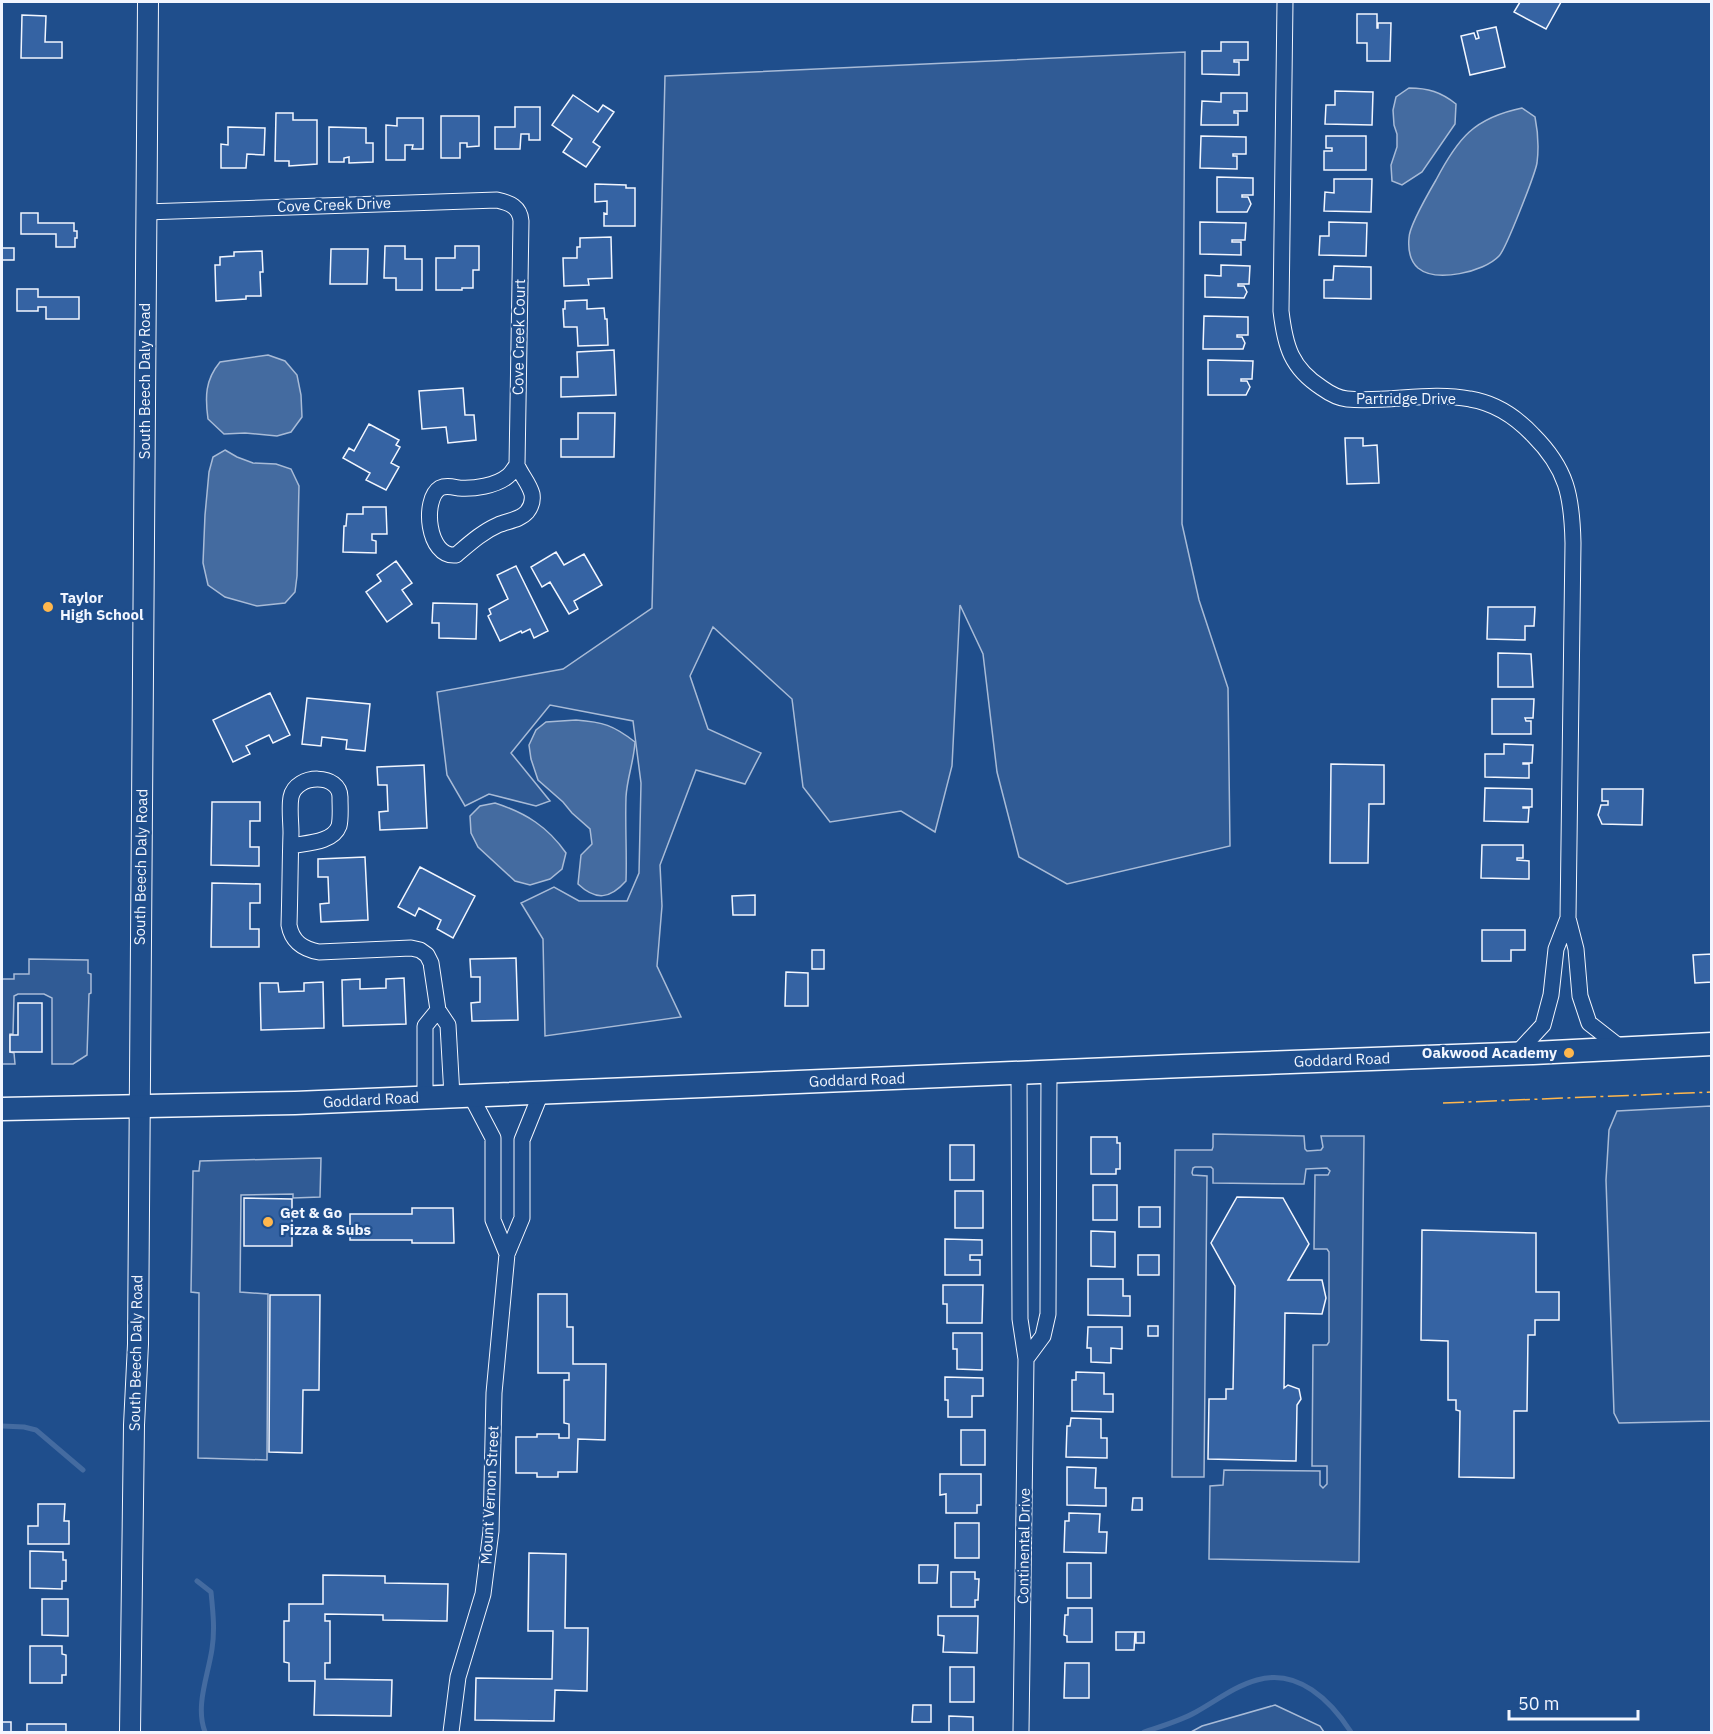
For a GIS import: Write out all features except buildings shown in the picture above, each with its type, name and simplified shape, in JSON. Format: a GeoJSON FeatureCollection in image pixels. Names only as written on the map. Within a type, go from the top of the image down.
{"type":"FeatureCollection","features":[{"type":"Feature","properties":{"kind":"main road","name":"Goddard Road"},"geometry":{"type":"LineString","coordinates":[[2,1109],[295,1103],[1712,1044]]}},
{"type":"Feature","properties":{"kind":"street","name":"South Beech Daly Road"},"geometry":{"type":"LineString","coordinates":[[130,1732],[134,1425],[138,1344],[148,2]]}},
{"type":"Feature","properties":{"kind":"street","name":"Partridge Drive"},"geometry":{"type":"LineString","coordinates":[[1286,2],[1281,311],[1283,331],[1292,359],[1311,381],[1345,399],[1438,397],[1470,399],[1493,406],[1512,416],[1540,443],[1554,460],[1564,479],[1570,500],[1573,543],[1568,918]]}},
{"type":"Feature","properties":{"kind":"street","name":"Cove Creek Drive"},"geometry":{"type":"LineString","coordinates":[[145,212],[497,200],[511,203],[518,211]]}},
{"type":"Feature","properties":{"kind":"street","name":"Cove Creek Court"},"geometry":{"type":"LineString","coordinates":[[517,465],[508,476],[494,483],[479,487],[447,486],[436,492],[430,514],[431,529],[435,543],[443,554],[456,555],[484,532],[521,517],[531,506],[531,492],[517,465],[521,221],[518,211]]}},
{"type":"Feature","properties":{"kind":"street"},"geometry":{"type":"LineString","coordinates":[[291,846],[325,839],[338,828],[340,794],[338,787],[332,782],[326,780],[302,782],[291,796],[290,931],[299,944],[319,952],[411,948],[427,955],[432,963],[438,1010],[448,1025],[461,1096]]}},
{"type":"Feature","properties":{"kind":"street"},"geometry":{"type":"LineString","coordinates":[[1568,918],[1576,949],[1580,996],[1589,1023],[1620,1048]]}},
{"type":"Feature","properties":{"kind":"street"},"geometry":{"type":"LineString","coordinates":[[1517,1053],[1544,1025],[1551,995],[1556,948],[1568,918]]}},
{"type":"Feature","properties":{"kind":"street"},"geometry":{"type":"LineString","coordinates":[[425,1097],[425,1026],[438,1010]]}},
{"type":"Feature","properties":{"kind":"street"},"geometry":{"type":"LineString","coordinates":[[1026,1359],[1043,1336],[1048,1314],[1049,1072]]}},
{"type":"Feature","properties":{"kind":"street","name":"Continental Drive"},"geometry":{"type":"LineString","coordinates":[[1019,1073],[1020,1319],[1026,1359],[1022,1732]]}},
{"type":"Feature","properties":{"kind":"street","name":"Mount Vernon Street"},"geometry":{"type":"LineString","coordinates":[[451,1732],[458,1677],[483,1594],[491,1531],[494,1393],[507,1254],[522,1218],[522,1140],[541,1093]]}},
{"type":"Feature","properties":{"kind":"street","name":"Mount Vernon Street"},"geometry":{"type":"LineString","coordinates":[[461,1096],[493,1138],[493,1220],[507,1254]]}},
{"type":"Feature","properties":{"kind":"shaded area"},"geometry":{"type":"Polygon","coordinates":[[[1185,52],[1182,524],[1199,600],[1228,688],[1230,846],[1067,884],[1019,857],[997,772],[983,654],[960,605],[952,766],[935,832],[901,811],[830,822],[803,787],[792,699],[713,627],[690,676],[708,729],[761,753],[745,784],[696,770],[660,865],[662,906],[657,966],[681,1017],[545,1036],[543,939],[521,903],[554,887],[579,901],[627,901],[639,873],[641,783],[633,721],[550,705],[511,753],[550,801],[536,806],[489,794],[465,806],[447,775],[437,692],[563,669],[652,608],[665,76],[1185,52]]]}},
{"type":"Feature","properties":{"kind":"shaded area"},"geometry":{"type":"Polygon","coordinates":[[[1409,88],[1434,91],[1456,104],[1455,124],[1422,172],[1402,185],[1392,181],[1391,165],[1397,147],[1393,110],[1396,97],[1409,88]]]}},
{"type":"Feature","properties":{"kind":"shaded area"},"geometry":{"type":"Polygon","coordinates":[[[1522,108],[1535,117],[1538,140],[1537,163],[1503,250],[1492,262],[1460,274],[1436,275],[1418,268],[1410,254],[1410,233],[1424,201],[1452,152],[1460,141],[1479,124],[1505,112],[1522,108]]]}},
{"type":"Feature","properties":{"kind":"shaded area"},"geometry":{"type":"Polygon","coordinates":[[[268,355],[285,361],[297,375],[302,417],[291,432],[277,436],[224,434],[208,419],[206,403],[211,375],[220,362],[268,355]]]}},
{"type":"Feature","properties":{"kind":"shaded area"},"geometry":{"type":"Polygon","coordinates":[[[225,450],[253,463],[276,464],[291,469],[299,486],[297,576],[295,592],[285,603],[257,606],[225,597],[208,585],[203,563],[209,472],[213,457],[225,450]]]}},
{"type":"Feature","properties":{"kind":"shaded area"},"geometry":{"type":"Polygon","coordinates":[[[576,720],[607,725],[635,742],[626,797],[626,881],[614,891],[603,896],[591,893],[578,884],[581,855],[592,844],[590,829],[538,780],[531,759],[529,745],[536,730],[546,722],[576,720]]]}},
{"type":"Feature","properties":{"kind":"shaded area"},"geometry":{"type":"Polygon","coordinates":[[[495,803],[517,811],[544,828],[566,853],[562,869],[550,879],[530,885],[515,881],[478,847],[471,833],[470,816],[480,806],[495,803]]]}},
{"type":"Feature","properties":{"kind":"shaded area"},"geometry":{"type":"Polygon","coordinates":[[[29,959],[88,960],[91,993],[89,994],[87,1055],[73,1064],[52,1064],[52,998],[44,994],[18,994],[14,996],[13,1034],[10,1034],[10,1052],[14,1053],[15,1064],[2,1064],[2,979],[14,979],[14,974],[29,974],[29,959]]]}},
{"type":"Feature","properties":{"kind":"shaded area"},"geometry":{"type":"Polygon","coordinates":[[[1711,1106],[1711,1421],[1619,1423],[1614,1413],[1606,1180],[1609,1130],[1617,1111],[1711,1106]]]}},
{"type":"Feature","properties":{"kind":"shaded area"},"geometry":{"type":"Polygon","coordinates":[[[1213,1134],[1304,1136],[1307,1151],[1321,1150],[1323,1147],[1321,1136],[1364,1136],[1359,1562],[1209,1559],[1210,1486],[1223,1485],[1224,1470],[1320,1471],[1320,1485],[1323,1488],[1327,1484],[1327,1466],[1312,1466],[1313,1345],[1327,1345],[1329,1342],[1329,1252],[1327,1249],[1314,1249],[1315,1175],[1328,1175],[1330,1171],[1327,1168],[1306,1169],[1304,1184],[1213,1183],[1211,1167],[1193,1168],[1193,1175],[1207,1176],[1204,1477],[1172,1477],[1175,1150],[1212,1150],[1213,1134]]]}},
{"type":"Feature","properties":{"kind":"shaded area"},"geometry":{"type":"Polygon","coordinates":[[[321,1158],[320,1197],[293,1198],[293,1194],[241,1195],[240,1292],[268,1294],[267,1460],[198,1458],[199,1293],[191,1292],[193,1171],[199,1171],[200,1161],[321,1158]]]}},
{"type":"Feature","properties":{"kind":"shaded area"},"geometry":{"type":"Polygon","coordinates":[[[1275,1705],[1320,1726],[1324,1732],[1191,1732],[1202,1726],[1275,1705]]]}},
{"type":"Feature","properties":{"kind":"waterway"},"geometry":{"type":"LineString","coordinates":[[2,1426],[36,1430],[83,1470]]}},
{"type":"Feature","properties":{"kind":"waterway"},"geometry":{"type":"LineString","coordinates":[[197,1581],[211,1592],[213,1621],[212,1649],[201,1712],[205,1732]]}},
{"type":"Feature","properties":{"kind":"waterway"},"geometry":{"type":"LineString","coordinates":[[1144,1732],[1190,1715],[1241,1686],[1257,1680],[1272,1678],[1286,1679],[1312,1690],[1334,1709],[1351,1732]]}},
{"type":"Feature","properties":{"kind":"power"},"geometry":{"type":"LineString","coordinates":[[1443,1103],[1712,1092]]}},
{"type":"Feature","properties":{"kind":"place","name":"Taylor High School"},"geometry":{"type":"Point","coordinates":[48,607]}},
{"type":"Feature","properties":{"kind":"place","name":"Oakwood Academy"},"geometry":{"type":"Point","coordinates":[1569,1053]}},
{"type":"Feature","properties":{"kind":"place","name":"Get & Go Pizza & Subs"},"geometry":{"type":"Point","coordinates":[268,1222]}}]}
